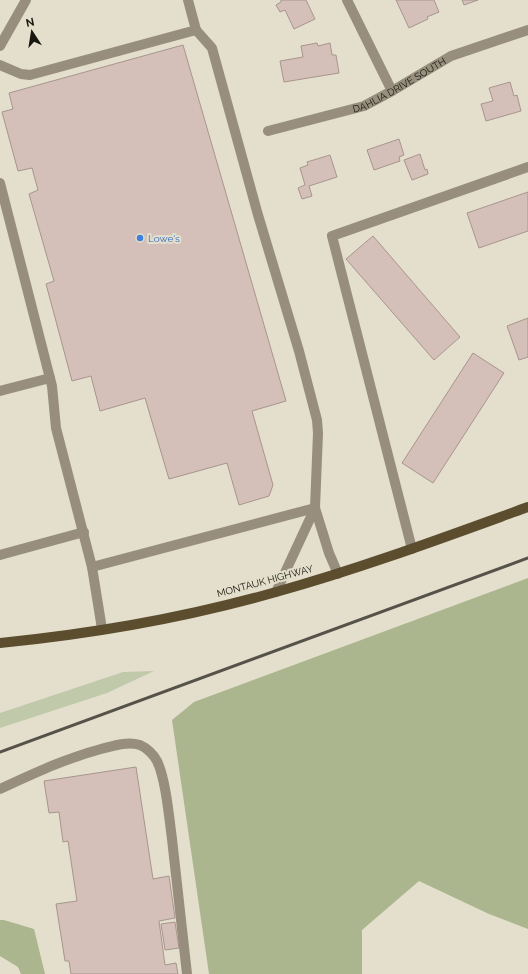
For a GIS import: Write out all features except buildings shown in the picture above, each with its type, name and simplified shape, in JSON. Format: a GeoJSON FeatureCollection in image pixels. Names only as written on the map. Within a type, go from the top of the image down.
{"type":"FeatureCollection","features":[{"type":"Feature","properties":{"kind":"main road","name":"MONTAUK HIGHWAY"},"geometry":{"type":"LineString","coordinates":[[0,643],[102,629],[202,610],[276,592],[338,574],[528,507]]}},
{"type":"Feature","properties":{"kind":"street"},"geometry":{"type":"LineString","coordinates":[[0,46],[26,0]]}},
{"type":"Feature","properties":{"kind":"street"},"geometry":{"type":"LineString","coordinates":[[188,0],[196,30],[212,48],[258,215],[299,351],[318,432],[315,508],[329,553],[338,574]]}},
{"type":"Feature","properties":{"kind":"street"},"geometry":{"type":"LineString","coordinates":[[347,0],[392,91]]}},
{"type":"Feature","properties":{"kind":"street"},"geometry":{"type":"LineString","coordinates":[[0,65],[21,74],[30,75],[196,30]]}},
{"type":"Feature","properties":{"kind":"street","name":"DAHLIA DRIVE SOUTH"},"geometry":{"type":"LineString","coordinates":[[268,131],[364,106],[451,56],[528,30]]}},
{"type":"Feature","properties":{"kind":"street"},"geometry":{"type":"LineString","coordinates":[[412,549],[332,236],[528,167]]}},
{"type":"Feature","properties":{"kind":"street"},"geometry":{"type":"LineString","coordinates":[[0,183],[50,378],[56,428],[84,532],[92,567],[102,629]]}},
{"type":"Feature","properties":{"kind":"street"},"geometry":{"type":"LineString","coordinates":[[0,391],[50,378]]}},
{"type":"Feature","properties":{"kind":"street"},"geometry":{"type":"LineString","coordinates":[[92,567],[315,508]]}},
{"type":"Feature","properties":{"kind":"street"},"geometry":{"type":"LineString","coordinates":[[276,592],[315,508]]}},
{"type":"Feature","properties":{"kind":"street"},"geometry":{"type":"LineString","coordinates":[[0,555],[84,532]]}},
{"type":"Feature","properties":{"kind":"street"},"geometry":{"type":"LineString","coordinates":[[0,789],[55,764],[76,756],[112,746],[128,744],[140,745],[149,751],[157,761],[168,807],[187,974]]}},
{"type":"Feature","properties":{"kind":"green space"},"geometry":{"type":"Polygon","coordinates":[[[528,578],[528,929],[489,914],[419,881],[362,930],[362,974],[209,974],[172,720],[194,702],[528,578]]]}},
{"type":"Feature","properties":{"kind":"green space"},"geometry":{"type":"Polygon","coordinates":[[[154,671],[107,693],[0,728],[0,713],[123,672],[154,671]]]}},
{"type":"Feature","properties":{"kind":"green space"},"geometry":{"type":"Polygon","coordinates":[[[0,920],[34,929],[45,974],[21,974],[18,967],[0,956],[0,920]]]}},
{"type":"Feature","properties":{"kind":"railway"},"geometry":{"type":"LineString","coordinates":[[0,752],[528,558]]}},
{"type":"Feature","properties":{"kind":"place","name":"Lowe's"},"geometry":{"type":"Point","coordinates":[140,238]}}]}
